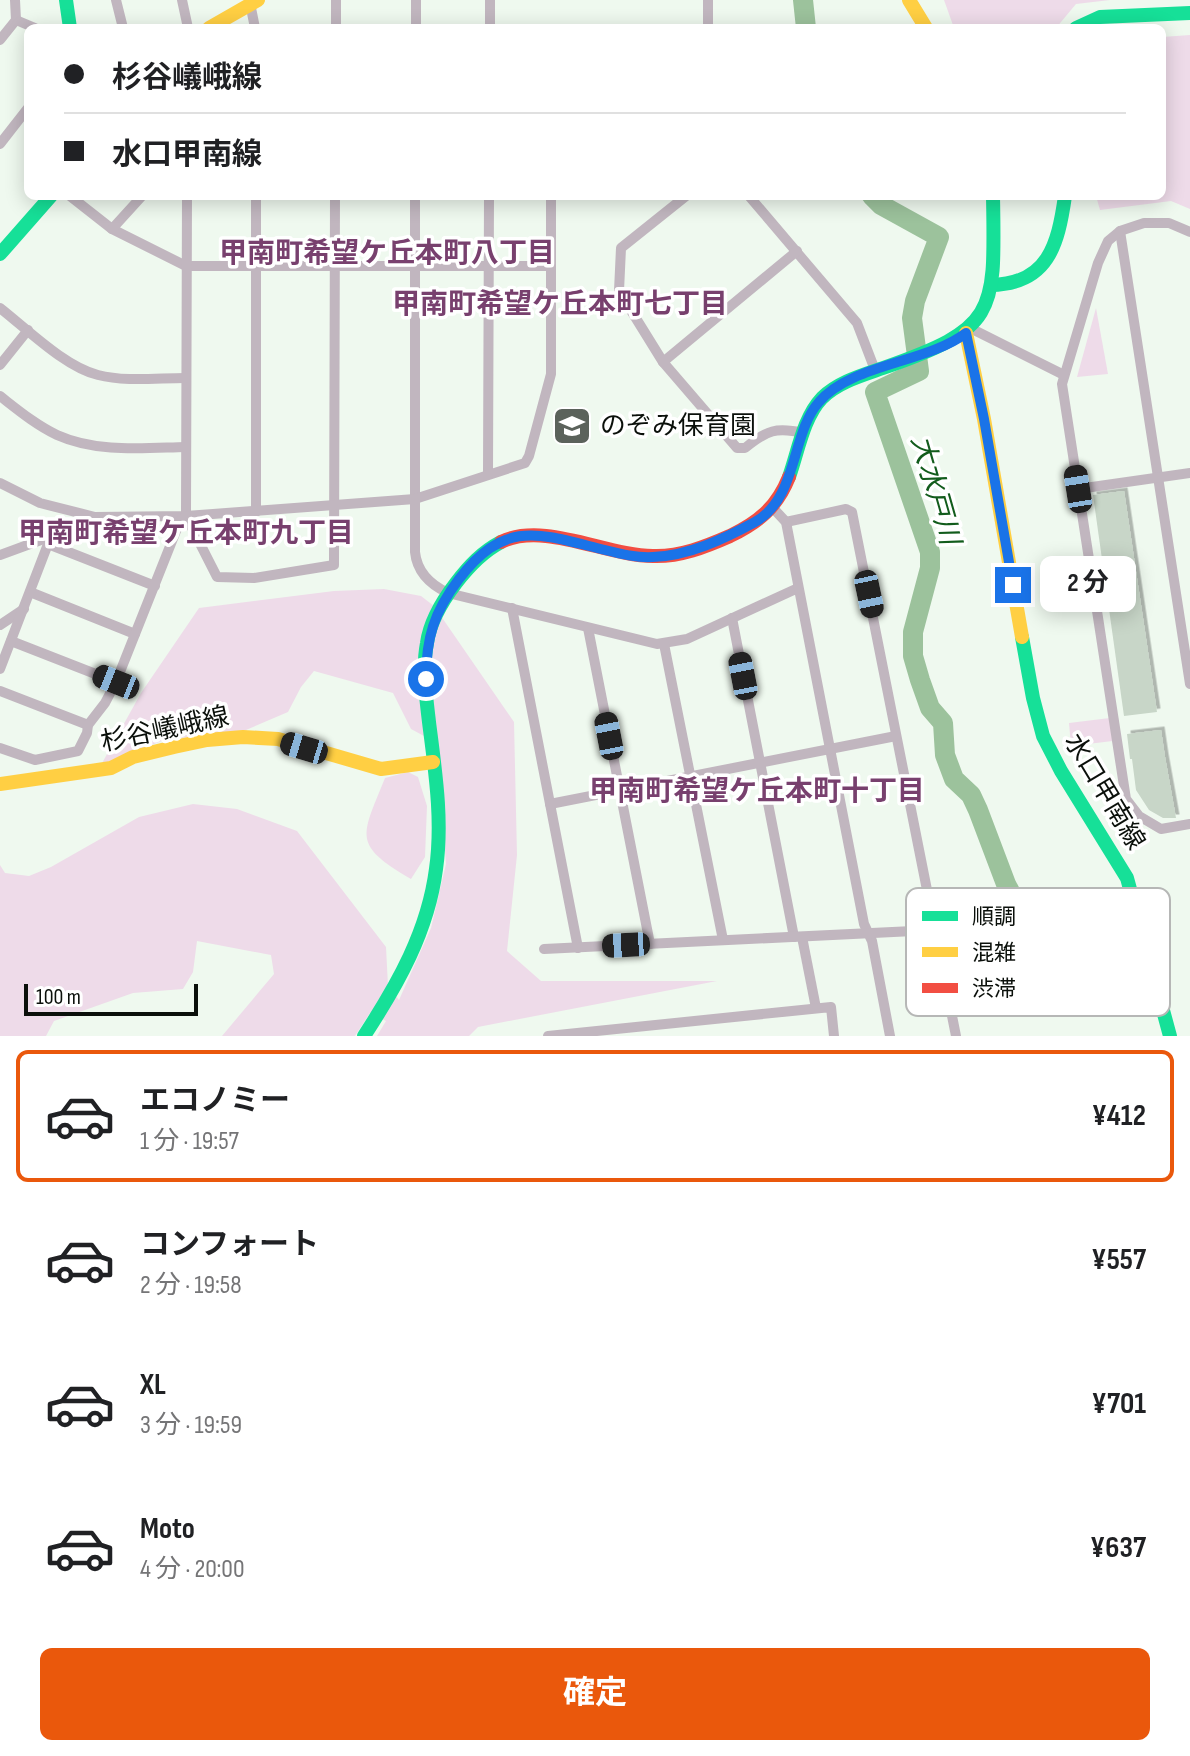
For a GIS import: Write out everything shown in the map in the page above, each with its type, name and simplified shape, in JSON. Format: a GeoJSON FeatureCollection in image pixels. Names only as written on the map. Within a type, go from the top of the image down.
{"type":"FeatureCollection","features":[{"type":"Feature","properties":{"kind":"main road"},"geometry":{"type":"LineString","coordinates":[[66,0],[69,24]]}},
{"type":"Feature","properties":{"kind":"main road"},"geometry":{"type":"LineString","coordinates":[[909,0],[924,24]]}},
{"type":"Feature","properties":{"kind":"main road"},"geometry":{"type":"LineString","coordinates":[[216,24],[254,1]]}},
{"type":"Feature","properties":{"kind":"main road"},"geometry":{"type":"LineString","coordinates":[[1083,24],[1106,17],[1171,18],[1190,13]]}},
{"type":"Feature","properties":{"kind":"main road"},"geometry":{"type":"LineString","coordinates":[[0,254],[47,200]]}},
{"type":"Feature","properties":{"kind":"main road"},"geometry":{"type":"LineString","coordinates":[[364,1036],[397,987],[419,939],[436,871],[438,829],[427,703],[426,651],[429,632],[448,593],[480,555],[496,542],[507,538],[525,535],[554,537],[649,558],[676,555],[758,521],[773,508],[817,404],[827,394],[968,330],[981,315],[991,285],[993,200]]}},
{"type":"Feature","properties":{"kind":"main road"},"geometry":{"type":"LineString","coordinates":[[991,285],[1007,287],[1020,283],[1041,268],[1055,246],[1064,200]]}},
{"type":"Feature","properties":{"kind":"main road","name":"水口甲南線"},"geometry":{"type":"LineString","coordinates":[[968,330],[1033,698],[1043,736],[1127,878],[1130,888]]}},
{"type":"Feature","properties":{"kind":"main road","name":"杉谷嶬峨線"},"geometry":{"type":"LineString","coordinates":[[0,784],[111,768],[133,757],[174,747],[243,737],[278,739],[381,769],[433,762]]}},
{"type":"Feature","properties":{"kind":"main road","name":"水口甲南線"},"geometry":{"type":"LineString","coordinates":[[1165,1016],[1170,1036]]}},
{"type":"Feature","properties":{"kind":"street"},"geometry":{"type":"LineString","coordinates":[[0,40],[16,20],[15,0]]}},
{"type":"Feature","properties":{"kind":"street"},"geometry":{"type":"LineString","coordinates":[[116,0],[122,24]]}},
{"type":"Feature","properties":{"kind":"street"},"geometry":{"type":"LineString","coordinates":[[182,0],[187,24]]}},
{"type":"Feature","properties":{"kind":"street"},"geometry":{"type":"LineString","coordinates":[[336,0],[336,24]]}},
{"type":"Feature","properties":{"kind":"street"},"geometry":{"type":"LineString","coordinates":[[416,0],[416,24]]}},
{"type":"Feature","properties":{"kind":"street"},"geometry":{"type":"LineString","coordinates":[[490,0],[490,24]]}},
{"type":"Feature","properties":{"kind":"street"},"geometry":{"type":"LineString","coordinates":[[708,0],[708,24]]}},
{"type":"Feature","properties":{"kind":"street"},"geometry":{"type":"LineString","coordinates":[[254,1],[255,24]]}},
{"type":"Feature","properties":{"kind":"street"},"geometry":{"type":"LineString","coordinates":[[16,20],[26,24]]}},
{"type":"Feature","properties":{"kind":"street"},"geometry":{"type":"LineString","coordinates":[[0,144],[24,113]]}},
{"type":"Feature","properties":{"kind":"street"},"geometry":{"type":"LineString","coordinates":[[75,200],[112,229],[186,266],[551,266]]}},
{"type":"Feature","properties":{"kind":"street"},"geometry":{"type":"LineString","coordinates":[[112,229],[138,200]]}},
{"type":"Feature","properties":{"kind":"street"},"geometry":{"type":"LineString","coordinates":[[187,200],[186,516],[217,577],[254,578],[334,565],[335,200]]}},
{"type":"Feature","properties":{"kind":"street"},"geometry":{"type":"LineString","coordinates":[[256,200],[256,512]]}},
{"type":"Feature","properties":{"kind":"street"},"geometry":{"type":"LineString","coordinates":[[415,200],[416,559],[431,583],[448,593],[646,643],[664,644],[687,639],[798,588]]}},
{"type":"Feature","properties":{"kind":"street"},"geometry":{"type":"LineString","coordinates":[[488,474],[489,200]]}},
{"type":"Feature","properties":{"kind":"street"},"geometry":{"type":"LineString","coordinates":[[0,483],[40,503],[95,517],[186,516],[415,499],[525,463],[551,374],[551,200]]}},
{"type":"Feature","properties":{"kind":"street"},"geometry":{"type":"LineString","coordinates":[[681,200],[619,251],[619,291],[663,362],[737,448],[745,448],[763,433],[774,430],[804,433]]}},
{"type":"Feature","properties":{"kind":"street"},"geometry":{"type":"LineString","coordinates":[[752,200],[857,323],[875,370]]}},
{"type":"Feature","properties":{"kind":"street"},"geometry":{"type":"LineString","coordinates":[[1190,232],[1169,223],[1144,223],[1120,231],[1108,241],[1102,251],[1062,384],[1126,799],[1139,816],[1161,829],[1190,824]]}},
{"type":"Feature","properties":{"kind":"street"},"geometry":{"type":"LineString","coordinates":[[1120,231],[1190,684]]}},
{"type":"Feature","properties":{"kind":"street"},"geometry":{"type":"LineString","coordinates":[[663,362],[797,251]]}},
{"type":"Feature","properties":{"kind":"street"},"geometry":{"type":"LineString","coordinates":[[0,308],[71,363],[91,373],[116,378],[185,378]]}},
{"type":"Feature","properties":{"kind":"street"},"geometry":{"type":"LineString","coordinates":[[0,365],[28,330]]}},
{"type":"Feature","properties":{"kind":"street"},"geometry":{"type":"LineString","coordinates":[[968,330],[1064,375]]}},
{"type":"Feature","properties":{"kind":"street"},"geometry":{"type":"LineString","coordinates":[[0,396],[44,428],[80,443],[116,448],[186,447]]}},
{"type":"Feature","properties":{"kind":"street"},"geometry":{"type":"LineString","coordinates":[[1078,489],[1190,473]]}},
{"type":"Feature","properties":{"kind":"street"},"geometry":{"type":"LineString","coordinates":[[773,508],[786,522],[864,924],[890,1036]]}},
{"type":"Feature","properties":{"kind":"street"},"geometry":{"type":"LineString","coordinates":[[786,522],[846,509],[852,512],[926,888]]}},
{"type":"Feature","properties":{"kind":"street"},"geometry":{"type":"LineString","coordinates":[[0,748],[35,760],[78,751],[88,725],[116,682],[180,521],[186,516]]}},
{"type":"Feature","properties":{"kind":"street"},"geometry":{"type":"LineString","coordinates":[[0,555],[48,540],[95,517]]}},
{"type":"Feature","properties":{"kind":"street"},"geometry":{"type":"LineString","coordinates":[[48,540],[155,586]]}},
{"type":"Feature","properties":{"kind":"street"},"geometry":{"type":"LineString","coordinates":[[0,669],[48,540]]}},
{"type":"Feature","properties":{"kind":"street"},"geometry":{"type":"LineString","coordinates":[[30,592],[135,634]]}},
{"type":"Feature","properties":{"kind":"street"},"geometry":{"type":"LineString","coordinates":[[512,608],[578,948]]}},
{"type":"Feature","properties":{"kind":"street"},"geometry":{"type":"LineString","coordinates":[[0,625],[24,609]]}},
{"type":"Feature","properties":{"kind":"street"},"geometry":{"type":"LineString","coordinates":[[732,618],[760,761],[816,1008]]}},
{"type":"Feature","properties":{"kind":"street"},"geometry":{"type":"LineString","coordinates":[[588,628],[650,944]]}},
{"type":"Feature","properties":{"kind":"street"},"geometry":{"type":"LineString","coordinates":[[11,641],[116,682]]}},
{"type":"Feature","properties":{"kind":"street"},"geometry":{"type":"LineString","coordinates":[[664,644],[723,940]]}},
{"type":"Feature","properties":{"kind":"street"},"geometry":{"type":"LineString","coordinates":[[0,691],[88,725]]}},
{"type":"Feature","properties":{"kind":"street"},"geometry":{"type":"LineString","coordinates":[[550,804],[896,736]]}},
{"type":"Feature","properties":{"kind":"street"},"geometry":{"type":"LineString","coordinates":[[544,949],[906,931]]}},
{"type":"Feature","properties":{"kind":"street"},"geometry":{"type":"LineString","coordinates":[[548,1036],[831,1007],[834,1036]]}},
{"type":"Feature","properties":{"kind":"street"},"geometry":{"type":"LineString","coordinates":[[952,1016],[956,1036]]}},
{"type":"Feature","properties":{"kind":"shaded area"},"geometry":{"type":"Polygon","coordinates":[[[944,0],[1110,0],[1076,4],[1059,24],[953,24],[944,0]]]}},
{"type":"Feature","properties":{"kind":"shaded area"},"geometry":{"type":"Polygon","coordinates":[[[1190,35],[1190,209],[1171,201],[1100,210],[1097,200],[1166,200],[1166,37],[1190,35]]]}},
{"type":"Feature","properties":{"kind":"shaded area"},"geometry":{"type":"Polygon","coordinates":[[[1096,308],[1108,374],[1077,377],[1096,308]]]}},
{"type":"Feature","properties":{"kind":"shaded area"},"geometry":{"type":"Polygon","coordinates":[[[384,589],[421,596],[434,606],[514,722],[517,855],[507,951],[541,981],[717,981],[478,1027],[469,1036],[377,1036],[386,1021],[370,1013],[355,1036],[222,1036],[274,974],[271,955],[197,941],[193,972],[183,989],[133,993],[54,1021],[46,1036],[0,1036],[0,865],[5,873],[29,876],[51,867],[139,817],[193,804],[237,809],[297,831],[386,947],[388,986],[399,1000],[431,928],[446,864],[437,743],[411,729],[393,693],[314,671],[301,687],[288,712],[246,730],[164,740],[101,765],[141,693],[199,608],[334,591],[384,589]]]}},
{"type":"Feature","properties":{"kind":"shaded area"},"geometry":{"type":"Polygon","coordinates":[[[1118,717],[1121,740],[1071,746],[1069,723],[1118,717]]]}},
{"type":"Feature","properties":{"kind":"shaded area"},"geometry":{"type":"Polygon","coordinates":[[[408,772],[418,777],[427,806],[425,857],[411,879],[378,857],[367,837],[367,826],[385,778],[408,772]]]}},
{"type":"Feature","properties":{"kind":"building"},"geometry":{"type":"Polygon","coordinates":[[[1124,491],[1157,712],[1124,716],[1093,495],[1124,491]]]}},
{"type":"Feature","properties":{"kind":"building"},"geometry":{"type":"Polygon","coordinates":[[[1161,730],[1176,818],[1163,818],[1149,810],[1136,790],[1130,759],[1127,734],[1161,730]]]}},
{"type":"Feature","properties":{"kind":"waterway","name":"大水戸川"},"geometry":{"type":"LineString","coordinates":[[803,0],[806,24]]}},
{"type":"Feature","properties":{"kind":"waterway","name":"大水戸川"},"geometry":{"type":"LineString","coordinates":[[876,200],[939,237],[915,301],[912,318],[919,371],[875,392],[930,552],[930,568],[913,632],[913,656],[930,708],[943,723],[945,755],[954,779],[971,795],[1008,888]]}},
{"type":"Feature","properties":{"kind":"traffic: fast"},"geometry":{"type":"LineString","coordinates":[[66,0],[69,24]]}},
{"type":"Feature","properties":{"kind":"traffic: fast"},"geometry":{"type":"LineString","coordinates":[[1085,24],[1100,17],[1190,13]]}},
{"type":"Feature","properties":{"kind":"traffic: fast"},"geometry":{"type":"LineString","coordinates":[[0,254],[47,200]]}},
{"type":"Feature","properties":{"kind":"traffic: fast"},"geometry":{"type":"LineString","coordinates":[[789,477],[810,415],[828,392],[949,341],[969,327],[982,311],[993,267],[993,200]]}},
{"type":"Feature","properties":{"kind":"traffic: fast"},"geometry":{"type":"LineString","coordinates":[[991,285],[1026,278],[1038,269],[1054,245],[1064,200]]}},
{"type":"Feature","properties":{"kind":"traffic: fast"},"geometry":{"type":"LineString","coordinates":[[364,1036],[410,956],[426,914],[436,869],[439,832],[437,795],[425,673],[431,627],[456,583],[476,560],[501,542]]}},
{"type":"Feature","properties":{"kind":"traffic: fast"},"geometry":{"type":"LineString","coordinates":[[1022,637],[1043,736],[1127,878],[1130,888]]}},
{"type":"Feature","properties":{"kind":"traffic: fast"},"geometry":{"type":"LineString","coordinates":[[1165,1016],[1170,1036]]}},
{"type":"Feature","properties":{"kind":"traffic: slow"},"geometry":{"type":"LineString","coordinates":[[216,24],[258,0]]}},
{"type":"Feature","properties":{"kind":"traffic: slow"},"geometry":{"type":"LineString","coordinates":[[909,0],[924,24]]}},
{"type":"Feature","properties":{"kind":"traffic: slow"},"geometry":{"type":"LineString","coordinates":[[966,333],[1022,637]]}},
{"type":"Feature","properties":{"kind":"traffic: slow"},"geometry":{"type":"LineString","coordinates":[[0,784],[111,768],[133,757],[174,747],[243,737],[278,739],[381,769],[433,762]]}},
{"type":"Feature","properties":{"kind":"traffic: jam"},"geometry":{"type":"LineString","coordinates":[[501,542],[536,535],[635,555],[683,553],[730,536],[750,525],[773,505],[789,477]]}},
{"type":"Feature","properties":{"kind":"place","name":"のぞみ保育園"},"geometry":{"type":"Point","coordinates":[572,426]}},
{"type":"Feature","properties":{"kind":"district","name":"甲南町希望ケ丘本町八丁目"},"geometry":{"type":"Point","coordinates":[387,253]}},
{"type":"Feature","properties":{"kind":"district","name":"甲南町希望ケ丘本町七丁目"},"geometry":{"type":"Point","coordinates":[560,304]}},
{"type":"Feature","properties":{"kind":"district","name":"甲南町希望ケ丘本町九丁目"},"geometry":{"type":"Point","coordinates":[186,533]}},
{"type":"Feature","properties":{"kind":"district","name":"甲南町希望ケ丘本町十丁目"},"geometry":{"type":"Point","coordinates":[757,791]}},
{"type":"Feature","properties":{"kind":"route"},"geometry":{"type":"LineString","coordinates":[[426,679],[429,632],[438,611],[472,563],[496,542],[525,535],[554,537],[649,558],[676,555],[711,543],[758,521],[773,508],[811,414],[827,394],[858,377],[966,333],[1013,585]]}}]}
